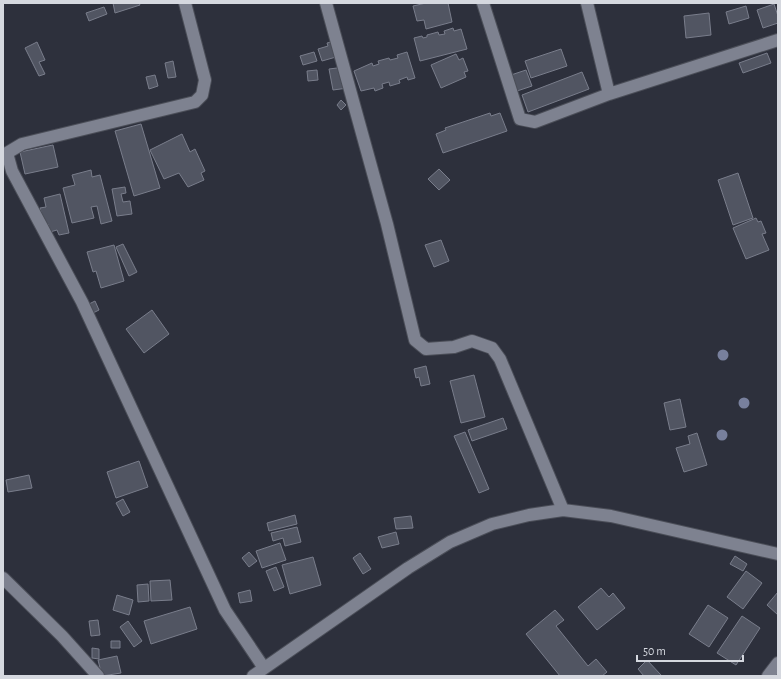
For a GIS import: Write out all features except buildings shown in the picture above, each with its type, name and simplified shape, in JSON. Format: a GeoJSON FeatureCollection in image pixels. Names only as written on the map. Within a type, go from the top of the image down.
{"type":"FeatureCollection","features":[{"type":"Feature","properties":{"kind":"street"},"geometry":{"type":"LineString","coordinates":[[185,3],[205,80],[202,95],[195,102],[22,144],[5,152],[12,171],[82,302],[225,610],[264,668]]}},
{"type":"Feature","properties":{"kind":"street"},"geometry":{"type":"LineString","coordinates":[[326,3],[387,224],[415,340],[426,349],[454,347],[472,341],[492,348],[500,359],[563,510]]}},
{"type":"Feature","properties":{"kind":"street"},"geometry":{"type":"LineString","coordinates":[[483,3],[520,120],[535,122],[609,94],[778,40]]}},
{"type":"Feature","properties":{"kind":"street"},"geometry":{"type":"LineString","coordinates":[[586,3],[609,94]]}},
{"type":"Feature","properties":{"kind":"street"},"geometry":{"type":"LineString","coordinates":[[253,676],[408,568],[450,542],[492,524],[529,515],[563,510],[610,516],[778,554]]}},
{"type":"Feature","properties":{"kind":"street"},"geometry":{"type":"LineString","coordinates":[[3,578],[62,636],[98,676]]}},
{"type":"Feature","properties":{"kind":"street"},"geometry":{"type":"LineString","coordinates":[[768,676],[778,663]]}}]}
